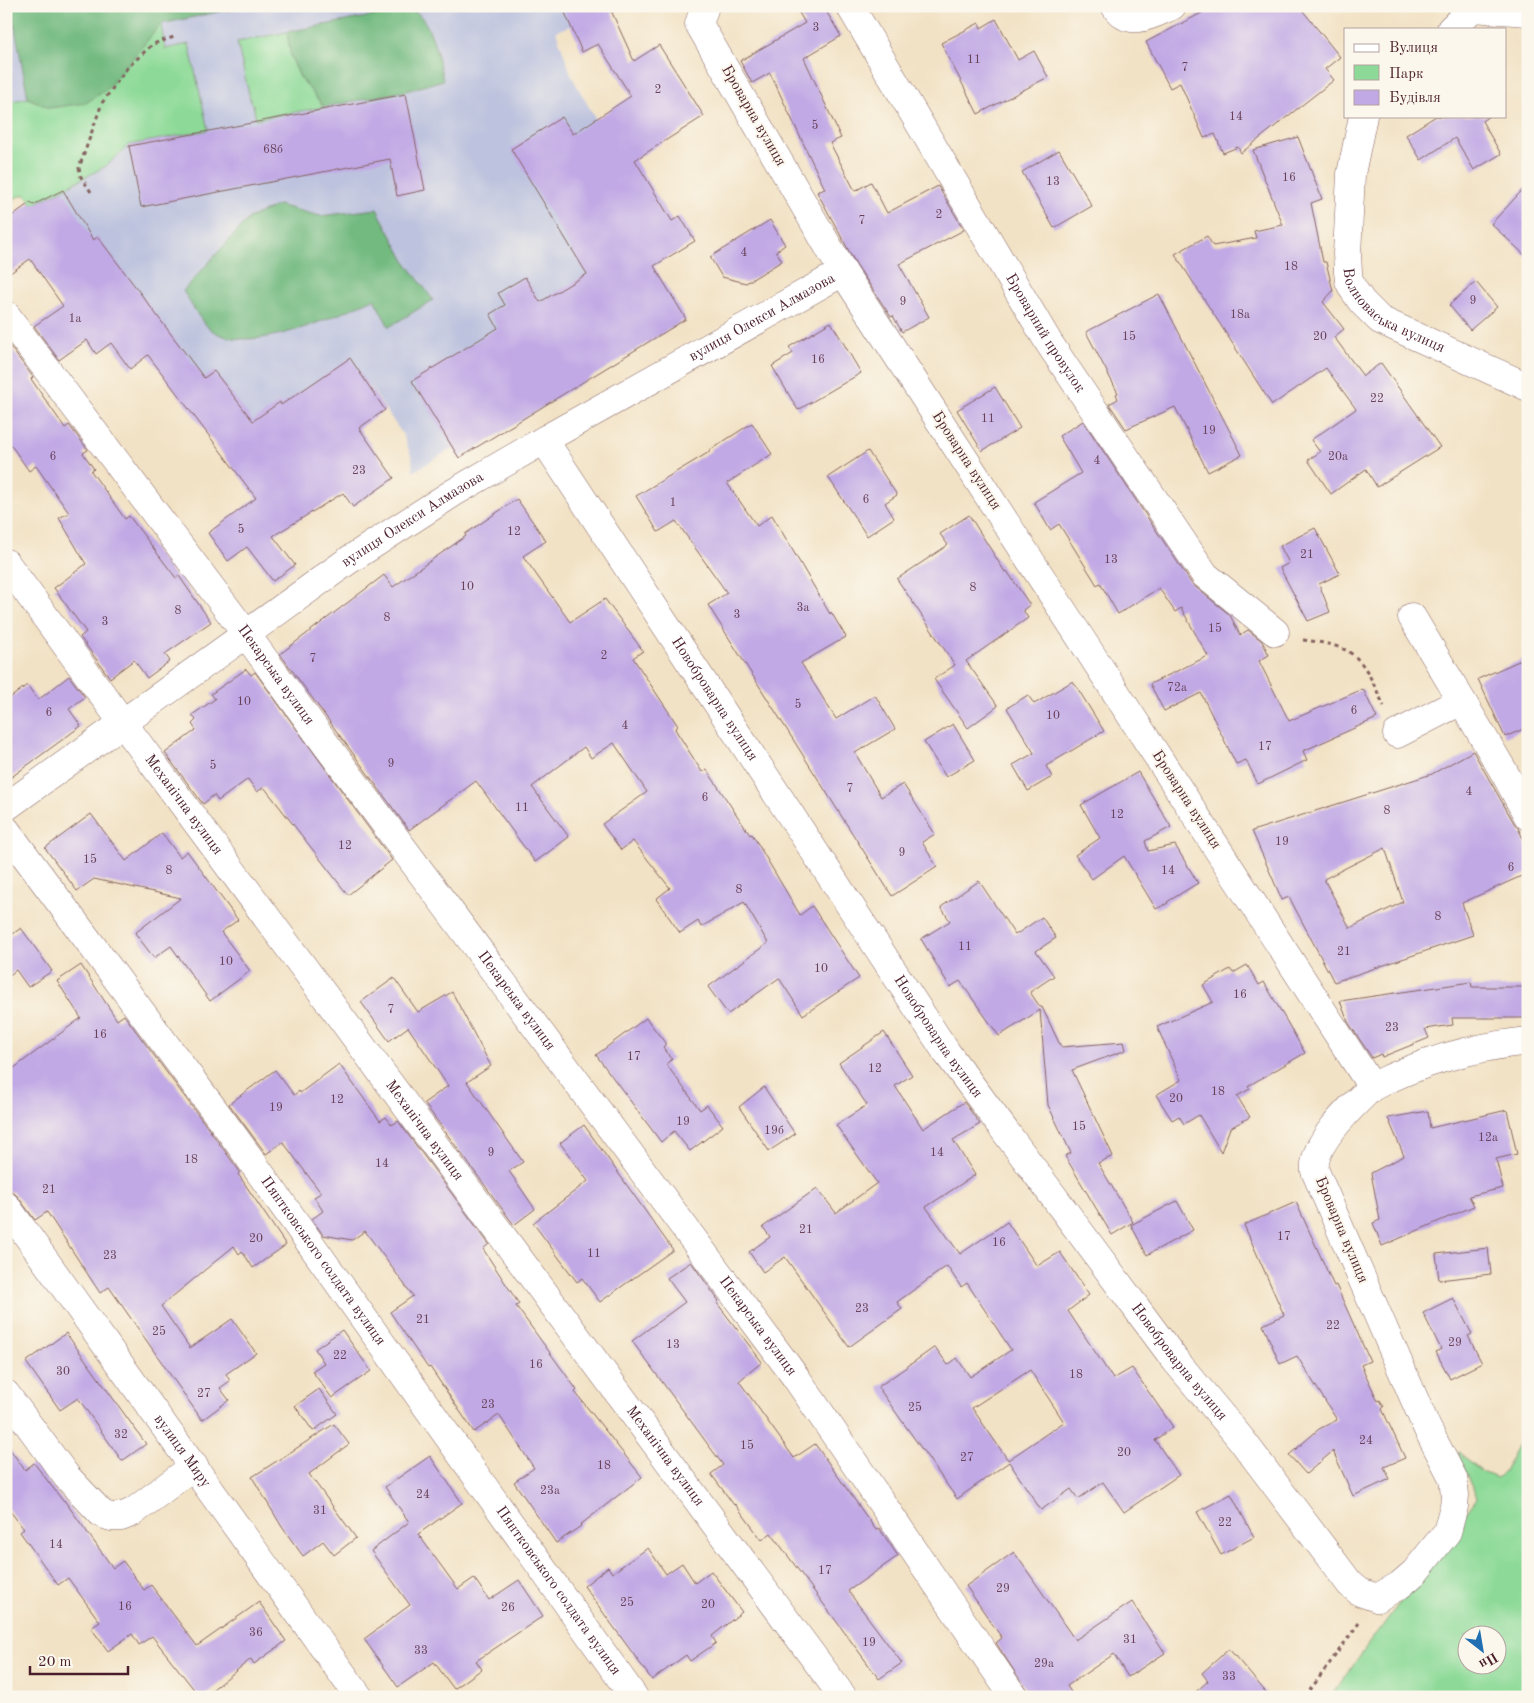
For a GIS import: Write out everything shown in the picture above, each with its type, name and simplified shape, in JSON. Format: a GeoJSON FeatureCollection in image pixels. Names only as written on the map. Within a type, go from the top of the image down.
{"type":"FeatureCollection","features":[{"type":"Feature","properties":{"kind":"street","name":"Броварна вулиця"},"geometry":{"type":"LineString","coordinates":[[705,6],[699,24],[844,272],[1372,1087],[1344,1113],[1327,1137],[1314,1163],[1315,1171],[1427,1428],[1453,1478],[1455,1495],[1447,1532],[1439,1544],[1415,1572],[1400,1585],[1377,1598]]}},
{"type":"Feature","properties":{"kind":"street","name":"Броварний провулок"},"geometry":{"type":"LineString","coordinates":[[850,6],[1049,343],[1205,575],[1275,632]]}},
{"type":"Feature","properties":{"kind":"street"},"geometry":{"type":"LineString","coordinates":[[1115,6],[1118,11],[1129,18],[1141,20],[1172,6]]}},
{"type":"Feature","properties":{"kind":"street"},"geometry":{"type":"LineString","coordinates":[[1452,28],[1473,7],[1528,12]]}},
{"type":"Feature","properties":{"kind":"street","name":"Волноваська вулиця"},"geometry":{"type":"LineString","coordinates":[[1362,118],[1350,174],[1347,254],[1349,280],[1353,289],[1362,302],[1380,320],[1528,387]]}},
{"type":"Feature","properties":{"kind":"street","name":"вулиця Олекси Алмазова"},"geometry":{"type":"LineString","coordinates":[[6,807],[357,555],[452,493],[844,272]]}},
{"type":"Feature","properties":{"kind":"street","name":"Пекарська вулиця"},"geometry":{"type":"LineString","coordinates":[[6,315],[246,634],[797,1379],[1014,1697]]}},
{"type":"Feature","properties":{"kind":"street","name":"Новоброварна вулиця"},"geometry":{"type":"LineString","coordinates":[[544,440],[947,1053],[1175,1360],[1241,1439],[1342,1575],[1360,1592],[1377,1598]]}},
{"type":"Feature","properties":{"kind":"street","name":"Механічна вулиця"},"geometry":{"type":"LineString","coordinates":[[6,562],[843,1697]]}},
{"type":"Feature","properties":{"kind":"street"},"geometry":{"type":"LineString","coordinates":[[1412,617],[1528,816]]}},
{"type":"Feature","properties":{"kind":"street"},"geometry":{"type":"LineString","coordinates":[[1397,734],[1461,701]]}},
{"type":"Feature","properties":{"kind":"street","name":"Пянтковського солдата вулиця"},"geometry":{"type":"LineString","coordinates":[[6,830],[235,1138],[634,1697]]}},
{"type":"Feature","properties":{"kind":"street"},"geometry":{"type":"LineString","coordinates":[[1372,1087],[1394,1076],[1441,1059],[1497,1044],[1528,1041]]}},
{"type":"Feature","properties":{"kind":"street","name":"вулиця Миру"},"geometry":{"type":"LineString","coordinates":[[6,1206],[359,1697]]}},
{"type":"Feature","properties":{"kind":"street"},"geometry":{"type":"LineString","coordinates":[[6,1394],[67,1477],[102,1514],[111,1517],[121,1517],[133,1512],[194,1466]]}},
{"type":"Feature","properties":{"kind":"path"},"geometry":{"type":"LineString","coordinates":[[91,192],[80,177],[79,168],[102,103],[127,68],[153,44],[174,37]]}},
{"type":"Feature","properties":{"kind":"path"},"geometry":{"type":"LineString","coordinates":[[1275,632],[1289,639],[1330,644],[1356,656],[1369,674],[1397,734]]}},
{"type":"Feature","properties":{"kind":"path"},"geometry":{"type":"LineString","coordinates":[[1305,1697],[1377,1598]]}},
{"type":"Feature","properties":{"kind":"shaded area"},"geometry":{"type":"Polygon","coordinates":[[[6,6],[628,6],[556,31],[572,77],[604,134],[582,148],[686,319],[460,458],[453,448],[413,472],[412,458],[403,435],[369,385],[273,450],[148,355],[25,194],[6,202],[6,6]]]}},
{"type":"Feature","properties":{"kind":"green space"},"geometry":{"type":"Polygon","coordinates":[[[11,6],[246,6],[161,24],[107,89],[86,103],[50,108],[28,98],[11,6]]]}},
{"type":"Feature","properties":{"kind":"green space"},"geometry":{"type":"Polygon","coordinates":[[[409,9],[417,12],[428,28],[433,39],[443,80],[406,91],[324,107],[300,77],[291,57],[287,32],[409,9]]]}},
{"type":"Feature","properties":{"kind":"green space"},"geometry":{"type":"Polygon","coordinates":[[[161,24],[165,49],[189,44],[208,130],[129,145],[106,166],[33,205],[25,194],[6,202],[6,102],[28,98],[50,108],[135,54],[161,24]]]}},
{"type":"Feature","properties":{"kind":"green space"},"geometry":{"type":"Polygon","coordinates":[[[287,32],[291,57],[300,77],[324,107],[256,119],[237,42],[287,32]]]}},
{"type":"Feature","properties":{"kind":"green space"},"geometry":{"type":"Polygon","coordinates":[[[278,205],[320,216],[377,209],[405,261],[433,300],[389,327],[374,299],[315,324],[268,337],[246,339],[227,337],[210,329],[183,291],[249,218],[278,205]]]}},
{"type":"Feature","properties":{"kind":"green space"},"geometry":{"type":"Polygon","coordinates":[[[1528,1425],[1528,1697],[1330,1697],[1477,1498],[1457,1452],[1482,1472],[1497,1478],[1504,1471],[1528,1425]]]}},
{"type":"Feature","properties":{"kind":"building"},"geometry":{"type":"Polygon","coordinates":[[[562,6],[609,6],[634,61],[659,45],[704,116],[635,160],[672,221],[680,216],[695,241],[654,266],[686,319],[459,458],[412,381],[498,328],[490,314],[505,305],[498,293],[525,277],[540,302],[587,274],[511,149],[562,117],[573,134],[631,96],[598,44],[582,52],[562,6]]]}},
{"type":"Feature","properties":{"kind":"building"},"geometry":{"type":"Polygon","coordinates":[[[795,6],[823,6],[841,36],[804,58],[841,138],[830,143],[855,191],[871,182],[887,213],[938,186],[964,230],[899,264],[929,317],[902,332],[893,316],[891,317],[856,264],[817,192],[825,189],[770,73],[752,83],[740,61],[805,23],[795,6]]]}},
{"type":"Feature","properties":{"kind":"building"},"geometry":{"type":"Polygon","coordinates":[[[1215,6],[1299,6],[1340,57],[1325,69],[1334,80],[1241,153],[1238,147],[1223,153],[1215,134],[1204,138],[1180,83],[1170,88],[1146,42],[1215,6]]]}},
{"type":"Feature","properties":{"kind":"building"},"geometry":{"type":"Polygon","coordinates":[[[996,19],[1018,60],[1034,51],[1048,77],[978,114],[941,43],[979,23],[981,28],[996,19]]]}},
{"type":"Feature","properties":{"kind":"building"},"geometry":{"type":"Polygon","coordinates":[[[406,94],[425,190],[397,196],[390,159],[141,207],[129,146],[406,94]]]}},
{"type":"Feature","properties":{"kind":"building"},"geometry":{"type":"Polygon","coordinates":[[[1433,118],[1486,118],[1482,121],[1501,154],[1474,170],[1455,138],[1421,160],[1406,135],[1433,118]]]}},
{"type":"Feature","properties":{"kind":"building"},"geometry":{"type":"Polygon","coordinates":[[[1298,137],[1322,199],[1311,203],[1323,262],[1326,262],[1333,291],[1323,302],[1344,329],[1334,337],[1363,376],[1381,363],[1440,447],[1377,487],[1366,469],[1331,494],[1308,460],[1320,452],[1311,440],[1356,409],[1326,368],[1272,405],[1175,254],[1207,236],[1213,246],[1256,238],[1254,231],[1283,225],[1253,150],[1298,137]]]}},
{"type":"Feature","properties":{"kind":"building"},"geometry":{"type":"Polygon","coordinates":[[[1059,150],[1092,206],[1054,228],[1022,172],[1059,150]]]}},
{"type":"Feature","properties":{"kind":"building"},"geometry":{"type":"Polygon","coordinates":[[[1528,184],[1528,258],[1491,224],[1528,184]]]}},
{"type":"Feature","properties":{"kind":"building"},"geometry":{"type":"Polygon","coordinates":[[[63,190],[93,240],[98,237],[204,378],[214,371],[253,421],[280,402],[281,405],[350,358],[385,410],[359,428],[394,478],[353,507],[343,493],[273,536],[295,565],[273,581],[247,547],[228,561],[208,533],[256,498],[148,355],[130,369],[111,343],[96,354],[87,340],[59,360],[34,326],[63,306],[30,259],[6,276],[6,220],[31,202],[33,205],[63,190]]]}},
{"type":"Feature","properties":{"kind":"building"},"geometry":{"type":"Polygon","coordinates":[[[770,220],[785,245],[776,251],[782,261],[746,283],[722,277],[710,257],[770,220]]]}},
{"type":"Feature","properties":{"kind":"building"},"geometry":{"type":"Polygon","coordinates":[[[1476,282],[1497,307],[1470,330],[1449,305],[1476,282]]]}},
{"type":"Feature","properties":{"kind":"building"},"geometry":{"type":"Polygon","coordinates":[[[1159,294],[1242,455],[1208,472],[1175,407],[1126,429],[1109,404],[1118,399],[1116,394],[1118,393],[1086,332],[1159,294]]]}},
{"type":"Feature","properties":{"kind":"building"},"geometry":{"type":"Polygon","coordinates":[[[831,322],[861,373],[798,410],[772,366],[793,353],[789,347],[831,322]]]}},
{"type":"Feature","properties":{"kind":"building"},"geometry":{"type":"Polygon","coordinates":[[[8,344],[33,377],[31,379],[65,428],[69,425],[88,450],[83,453],[94,469],[91,471],[125,519],[129,516],[176,578],[179,576],[211,622],[165,654],[170,661],[147,678],[134,660],[110,678],[80,637],[86,632],[54,588],[86,564],[59,518],[69,513],[36,466],[29,471],[6,438],[6,345],[8,344]]]}},
{"type":"Feature","properties":{"kind":"building"},"geometry":{"type":"Polygon","coordinates":[[[995,387],[1020,428],[982,451],[957,410],[995,387]]]}},
{"type":"Feature","properties":{"kind":"building"},"geometry":{"type":"Polygon","coordinates":[[[1083,421],[1192,584],[1230,615],[1240,635],[1248,630],[1262,641],[1269,655],[1259,661],[1289,721],[1363,689],[1377,718],[1303,751],[1307,760],[1258,784],[1246,760],[1236,764],[1201,693],[1164,711],[1150,684],[1208,656],[1181,608],[1175,612],[1159,588],[1118,614],[1100,583],[1097,585],[1059,524],[1050,530],[1034,502],[1081,473],[1059,436],[1083,421]]]}},
{"type":"Feature","properties":{"kind":"building"},"geometry":{"type":"Polygon","coordinates":[[[752,423],[772,454],[727,483],[757,526],[772,515],[830,614],[831,612],[846,637],[801,663],[836,719],[875,695],[895,729],[855,753],[881,797],[903,784],[935,834],[922,842],[937,867],[892,896],[708,605],[727,593],[676,521],[658,532],[636,496],[711,451],[752,423]]]}},
{"type":"Feature","properties":{"kind":"building"},"geometry":{"type":"Polygon","coordinates":[[[868,451],[897,495],[885,503],[894,518],[867,536],[828,477],[868,451]]]}},
{"type":"Feature","properties":{"kind":"building"},"geometry":{"type":"Polygon","coordinates":[[[517,499],[546,541],[523,556],[570,622],[605,599],[643,651],[633,658],[678,726],[675,729],[702,772],[707,770],[750,835],[752,834],[800,915],[812,906],[859,978],[803,1015],[779,978],[728,1014],[708,987],[768,943],[744,902],[701,927],[698,921],[680,933],[656,899],[670,888],[633,841],[621,850],[602,824],[647,792],[614,743],[591,758],[584,747],[532,787],[569,837],[535,862],[476,781],[409,830],[280,654],[384,575],[393,587],[466,536],[465,534],[517,499]]]}},
{"type":"Feature","properties":{"kind":"building"},"geometry":{"type":"Polygon","coordinates":[[[969,515],[1005,572],[1007,571],[1030,605],[1023,610],[1028,618],[966,661],[998,706],[968,728],[934,679],[955,665],[897,579],[948,545],[940,534],[969,515]]]}},
{"type":"Feature","properties":{"kind":"building"},"geometry":{"type":"Polygon","coordinates":[[[1315,528],[1340,574],[1319,584],[1330,612],[1308,621],[1280,568],[1289,563],[1280,546],[1315,528]]]}},
{"type":"Feature","properties":{"kind":"building"},"geometry":{"type":"Polygon","coordinates":[[[1528,657],[1528,727],[1505,737],[1478,679],[1528,657]]]}},
{"type":"Feature","properties":{"kind":"building"},"geometry":{"type":"Polygon","coordinates":[[[246,669],[251,675],[255,672],[392,860],[348,895],[264,787],[257,792],[248,779],[218,801],[214,795],[203,804],[165,753],[196,730],[192,724],[196,720],[192,715],[215,699],[211,694],[246,669]]]}},
{"type":"Feature","properties":{"kind":"building"},"geometry":{"type":"Polygon","coordinates":[[[69,676],[85,697],[69,709],[81,726],[6,781],[6,701],[27,685],[38,700],[69,676]]]}},
{"type":"Feature","properties":{"kind":"building"},"geometry":{"type":"Polygon","coordinates":[[[1073,681],[1104,731],[1046,766],[1052,777],[1028,791],[1013,765],[1034,753],[1007,708],[1028,695],[1034,704],[1073,681]]]}},
{"type":"Feature","properties":{"kind":"building"},"geometry":{"type":"Polygon","coordinates":[[[953,724],[975,760],[946,777],[924,742],[953,724]]]}},
{"type":"Feature","properties":{"kind":"building"},"geometry":{"type":"Polygon","coordinates":[[[1473,751],[1518,828],[1528,849],[1528,873],[1462,903],[1473,935],[1334,982],[1289,897],[1282,900],[1252,831],[1432,774],[1473,751]],[[1385,848],[1324,879],[1350,928],[1403,902],[1385,848]]]}},
{"type":"Feature","properties":{"kind":"building"},"geometry":{"type":"Polygon","coordinates":[[[1138,772],[1171,827],[1145,841],[1148,851],[1175,845],[1198,883],[1156,909],[1124,856],[1092,879],[1075,855],[1100,838],[1081,805],[1138,772]]]}},
{"type":"Feature","properties":{"kind":"building"},"geometry":{"type":"Polygon","coordinates":[[[91,814],[126,861],[162,833],[180,857],[187,851],[238,920],[221,932],[250,971],[210,1001],[171,946],[154,958],[135,933],[181,898],[94,879],[77,891],[45,848],[91,814]]]}},
{"type":"Feature","properties":{"kind":"building"},"geometry":{"type":"Polygon","coordinates":[[[979,881],[1015,935],[1042,917],[1056,938],[1036,951],[1054,976],[1030,992],[1040,1007],[1042,1007],[1061,1047],[1124,1042],[1126,1050],[1072,1070],[1113,1156],[1098,1163],[1133,1222],[1112,1235],[1065,1156],[1071,1153],[1048,1105],[1040,1010],[999,1036],[960,981],[950,987],[921,939],[950,921],[941,907],[979,881]]]}},
{"type":"Feature","properties":{"kind":"building"},"geometry":{"type":"Polygon","coordinates":[[[21,928],[52,971],[28,987],[16,970],[6,978],[6,939],[21,928]]]}},
{"type":"Feature","properties":{"kind":"building"},"geometry":{"type":"Polygon","coordinates":[[[81,965],[117,1020],[124,1015],[222,1147],[286,1245],[253,1268],[242,1251],[239,1254],[234,1246],[161,1306],[190,1348],[232,1319],[256,1353],[226,1374],[230,1381],[220,1388],[229,1400],[202,1420],[109,1287],[100,1293],[47,1212],[35,1220],[13,1192],[6,1191],[6,1074],[81,1018],[57,981],[81,965]]]}},
{"type":"Feature","properties":{"kind":"building"},"geometry":{"type":"Polygon","coordinates":[[[1247,965],[1259,985],[1264,982],[1305,1053],[1248,1086],[1250,1089],[1237,1096],[1250,1117],[1230,1128],[1221,1152],[1199,1115],[1184,1124],[1179,1116],[1172,1120],[1156,1095],[1181,1080],[1157,1027],[1213,1002],[1203,985],[1230,969],[1233,973],[1247,965]]]}},
{"type":"Feature","properties":{"kind":"building"},"geometry":{"type":"Polygon","coordinates":[[[394,978],[418,1012],[452,992],[491,1066],[467,1082],[523,1162],[509,1171],[535,1209],[514,1225],[424,1103],[448,1086],[408,1027],[389,1041],[361,1002],[394,978]]]}},
{"type":"Feature","properties":{"kind":"building"},"geometry":{"type":"Polygon","coordinates":[[[1471,982],[1472,987],[1528,987],[1528,1018],[1452,1018],[1453,1025],[1425,1029],[1429,1038],[1382,1057],[1381,1054],[1372,1058],[1348,1022],[1340,1001],[1471,982]]]}},
{"type":"Feature","properties":{"kind":"building"},"geometry":{"type":"Polygon","coordinates":[[[646,1018],[666,1044],[663,1047],[672,1059],[666,1064],[700,1110],[707,1105],[723,1126],[690,1151],[674,1131],[661,1142],[596,1055],[646,1018]]]}},
{"type":"Feature","properties":{"kind":"building"},"geometry":{"type":"Polygon","coordinates":[[[884,1032],[912,1075],[895,1086],[923,1129],[964,1102],[980,1124],[953,1140],[975,1175],[926,1207],[960,1254],[1007,1222],[1037,1266],[1060,1252],[1089,1295],[1068,1311],[1113,1379],[1132,1368],[1173,1427],[1155,1440],[1179,1475],[1124,1512],[1103,1482],[1078,1499],[1071,1489],[1041,1510],[1009,1462],[957,1499],[878,1387],[935,1347],[948,1365],[957,1358],[970,1377],[1011,1350],[967,1283],[961,1287],[947,1266],[897,1302],[902,1309],[849,1347],[785,1257],[763,1272],[749,1252],[770,1237],[763,1227],[817,1188],[836,1213],[877,1183],[836,1125],[867,1105],[839,1063],[884,1032]],[[1030,1370],[972,1408],[1008,1460],[1064,1422],[1030,1370]]]}},
{"type":"Feature","properties":{"kind":"building"},"geometry":{"type":"Polygon","coordinates":[[[339,1064],[380,1121],[386,1117],[392,1125],[398,1121],[489,1244],[483,1249],[519,1304],[516,1306],[577,1390],[575,1392],[642,1477],[581,1526],[556,1543],[514,1482],[534,1468],[499,1415],[474,1432],[390,1312],[413,1296],[365,1231],[352,1240],[323,1235],[312,1219],[323,1211],[314,1197],[321,1193],[283,1142],[266,1154],[229,1104],[275,1070],[294,1095],[299,1091],[300,1093],[339,1064]]]}},
{"type":"Feature","properties":{"kind":"building"},"geometry":{"type":"Polygon","coordinates":[[[764,1087],[795,1134],[769,1151],[739,1107],[764,1087]]]}},
{"type":"Feature","properties":{"kind":"building"},"geometry":{"type":"Polygon","coordinates":[[[1507,1110],[1517,1154],[1496,1159],[1503,1188],[1469,1196],[1474,1206],[1382,1246],[1373,1223],[1380,1220],[1371,1173],[1404,1156],[1388,1118],[1428,1111],[1430,1128],[1507,1110]]]}},
{"type":"Feature","properties":{"kind":"building"},"geometry":{"type":"Polygon","coordinates":[[[584,1125],[673,1250],[600,1302],[582,1278],[577,1282],[533,1223],[588,1181],[560,1143],[584,1125]]]}},
{"type":"Feature","properties":{"kind":"building"},"geometry":{"type":"Polygon","coordinates":[[[1177,1201],[1193,1230],[1147,1255],[1131,1225],[1177,1201]]]}},
{"type":"Feature","properties":{"kind":"building"},"geometry":{"type":"Polygon","coordinates":[[[1296,1202],[1370,1361],[1361,1365],[1378,1401],[1380,1400],[1384,1407],[1382,1409],[1405,1458],[1384,1467],[1390,1479],[1353,1496],[1333,1451],[1306,1474],[1289,1455],[1319,1429],[1337,1420],[1297,1356],[1280,1364],[1263,1325],[1284,1315],[1244,1225],[1296,1202]]]}},
{"type":"Feature","properties":{"kind":"building"},"geometry":{"type":"Polygon","coordinates":[[[1488,1248],[1491,1274],[1439,1280],[1436,1254],[1488,1248]]]}},
{"type":"Feature","properties":{"kind":"building"},"geometry":{"type":"Polygon","coordinates":[[[691,1262],[719,1301],[717,1303],[762,1362],[739,1381],[794,1458],[815,1444],[876,1530],[879,1528],[898,1556],[848,1591],[902,1663],[879,1679],[771,1533],[762,1540],[711,1474],[723,1465],[632,1341],[685,1302],[667,1278],[691,1262]]]}},
{"type":"Feature","properties":{"kind":"building"},"geometry":{"type":"Polygon","coordinates":[[[1453,1298],[1472,1334],[1468,1336],[1482,1363],[1450,1379],[1436,1352],[1441,1349],[1423,1313],[1453,1298]]]}},
{"type":"Feature","properties":{"kind":"building"},"geometry":{"type":"Polygon","coordinates":[[[342,1330],[371,1371],[332,1398],[312,1371],[324,1363],[315,1349],[342,1330]]]}},
{"type":"Feature","properties":{"kind":"building"},"geometry":{"type":"Polygon","coordinates":[[[66,1333],[146,1444],[122,1461],[78,1398],[60,1410],[26,1362],[66,1333]]]}},
{"type":"Feature","properties":{"kind":"building"},"geometry":{"type":"Polygon","coordinates":[[[319,1389],[337,1414],[313,1431],[295,1406],[319,1389]]]}},
{"type":"Feature","properties":{"kind":"building"},"geometry":{"type":"Polygon","coordinates":[[[334,1424],[349,1444],[309,1474],[356,1538],[334,1555],[323,1541],[303,1556],[282,1527],[252,1477],[334,1424]]]}},
{"type":"Feature","properties":{"kind":"building"},"geometry":{"type":"Polygon","coordinates":[[[6,1444],[25,1470],[34,1463],[64,1500],[113,1568],[123,1561],[144,1590],[151,1585],[197,1646],[259,1602],[286,1641],[254,1664],[251,1659],[203,1697],[200,1697],[152,1636],[139,1645],[132,1634],[108,1651],[91,1628],[100,1622],[68,1578],[58,1585],[20,1532],[24,1529],[6,1506],[6,1444]]]}},
{"type":"Feature","properties":{"kind":"building"},"geometry":{"type":"Polygon","coordinates":[[[430,1456],[462,1503],[418,1534],[458,1589],[474,1578],[489,1600],[519,1580],[543,1616],[476,1661],[482,1669],[454,1689],[434,1662],[398,1687],[364,1639],[410,1605],[371,1551],[409,1522],[385,1487],[430,1456]]]}},
{"type":"Feature","properties":{"kind":"building"},"geometry":{"type":"Polygon","coordinates":[[[1231,1494],[1254,1537],[1221,1555],[1197,1512],[1231,1494]]]}},
{"type":"Feature","properties":{"kind":"building"},"geometry":{"type":"Polygon","coordinates":[[[648,1548],[666,1574],[682,1563],[695,1583],[711,1571],[742,1612],[712,1636],[716,1643],[690,1661],[686,1655],[652,1680],[584,1586],[608,1567],[612,1573],[648,1548]]]}},
{"type":"Feature","properties":{"kind":"building"},"geometry":{"type":"Polygon","coordinates":[[[1014,1552],[1075,1640],[1132,1602],[1165,1653],[1128,1677],[1114,1654],[1067,1686],[1074,1697],[1031,1697],[996,1643],[1002,1638],[966,1586],[1014,1552]]]}},
{"type":"Feature","properties":{"kind":"building"},"geometry":{"type":"Polygon","coordinates":[[[1229,1649],[1270,1697],[1190,1697],[1208,1681],[1202,1673],[1229,1649]]]}}]}
